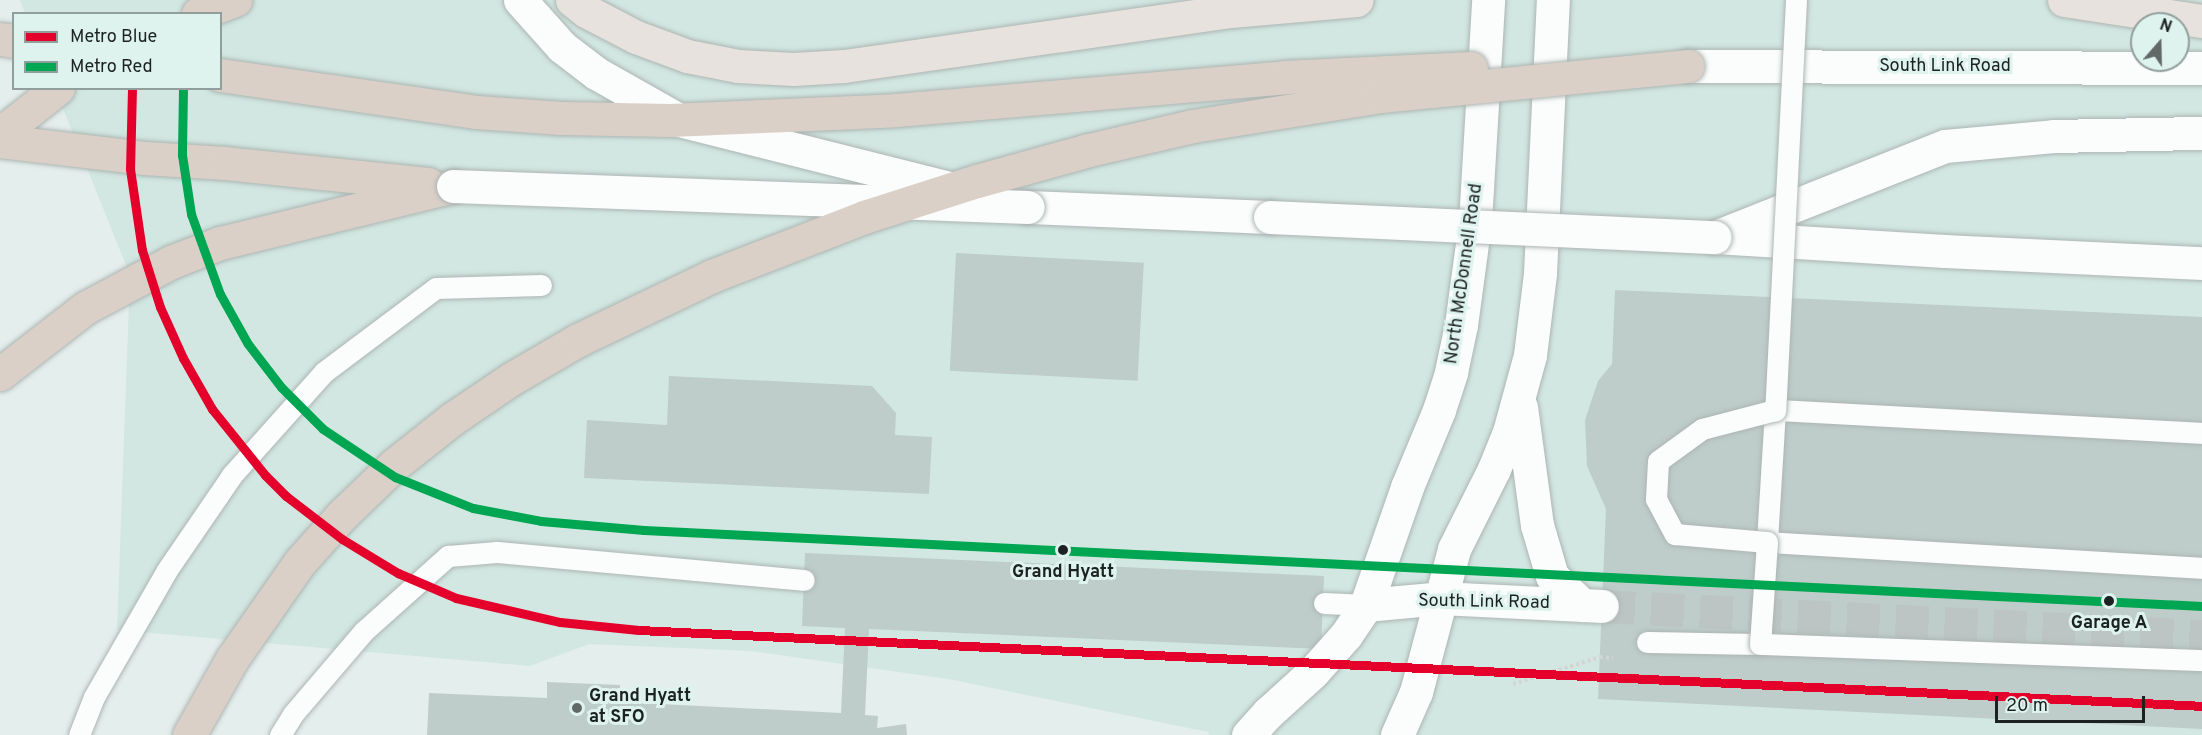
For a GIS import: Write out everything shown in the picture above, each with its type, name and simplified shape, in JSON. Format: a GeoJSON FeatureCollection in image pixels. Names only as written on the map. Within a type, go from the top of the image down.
{"type":"FeatureCollection","features":[{"type":"Feature","properties":{"kind":"highway"},"geometry":{"type":"LineString","coordinates":[[203,12],[235,0]]}},
{"type":"Feature","properties":{"kind":"highway"},"geometry":{"type":"LineString","coordinates":[[222,75],[477,112],[561,118],[670,120],[896,110],[1393,70],[1688,66]]}},
{"type":"Feature","properties":{"kind":"highway"},"geometry":{"type":"LineString","coordinates":[[189,735],[232,659],[300,562],[342,514],[394,465],[452,419],[511,379],[578,340],[712,276],[864,217],[977,181],[1089,150],[1193,126],[1381,96],[1688,66]]}},
{"type":"Feature","properties":{"kind":"highway"},"geometry":{"type":"LineString","coordinates":[[0,134],[55,90]]}},
{"type":"Feature","properties":{"kind":"highway"},"geometry":{"type":"LineString","coordinates":[[0,141],[144,158],[225,163],[453,186]]}},
{"type":"Feature","properties":{"kind":"highway"},"geometry":{"type":"LineString","coordinates":[[0,374],[84,308],[171,262],[220,243],[453,186]]}},
{"type":"Feature","properties":{"kind":"main road"},"geometry":{"type":"LineString","coordinates":[[572,0],[586,11],[636,37],[687,56],[738,66],[793,69],[865,63],[1231,11],[1357,0]]}},
{"type":"Feature","properties":{"kind":"main road"},"geometry":{"type":"LineString","coordinates":[[2064,0],[2201,20]]}},
{"type":"Feature","properties":{"kind":"street"},"geometry":{"type":"LineString","coordinates":[[520,0],[562,47],[596,73],[679,120],[1028,207]]}},
{"type":"Feature","properties":{"kind":"street","name":"North McDonnell Road"},"geometry":{"type":"LineString","coordinates":[[1248,735],[1268,713],[1313,672],[1346,635],[1366,605],[1407,487],[1439,410],[1451,372],[1461,325],[1480,177],[1488,0]]}},
{"type":"Feature","properties":{"kind":"street"},"geometry":{"type":"LineString","coordinates":[[1397,735],[1416,692],[1454,549],[1494,469],[1520,397],[1531,345],[1540,273],[1553,0]]}},
{"type":"Feature","properties":{"kind":"street","name":"South Link Road"},"geometry":{"type":"LineString","coordinates":[[1688,66],[2200,68]]}},
{"type":"Feature","properties":{"kind":"street"},"geometry":{"type":"LineString","coordinates":[[1715,237],[1945,146],[2054,136],[2202,133]]}},
{"type":"Feature","properties":{"kind":"street"},"geometry":{"type":"LineString","coordinates":[[453,186],[1028,207],[1715,237],[1945,251],[2202,262]]}},
{"type":"Feature","properties":{"kind":"street","name":"South Link Road"},"geometry":{"type":"LineString","coordinates":[[1366,605],[1441,598],[1592,606],[1552,576],[1537,525],[1520,397]]}},
{"type":"Feature","properties":{"kind":"lane"},"geometry":{"type":"LineString","coordinates":[[1760,644],[1775,410],[1796,0]]}},
{"type":"Feature","properties":{"kind":"lane"},"geometry":{"type":"LineString","coordinates":[[80,735],[94,697],[167,570],[232,475],[324,372],[436,288],[541,285]]}},
{"type":"Feature","properties":{"kind":"lane"},"geometry":{"type":"LineString","coordinates":[[2202,433],[1775,410],[1702,429],[1658,461],[1656,499],[1675,534],[1767,542],[2202,568]]}},
{"type":"Feature","properties":{"kind":"lane"},"geometry":{"type":"LineString","coordinates":[[280,735],[293,714],[364,631],[448,556],[497,552],[804,580]]}},
{"type":"Feature","properties":{"kind":"lane"},"geometry":{"type":"LineString","coordinates":[[1324,603],[1366,605]]}},
{"type":"Feature","properties":{"kind":"lane"},"geometry":{"type":"LineString","coordinates":[[1647,642],[2202,660]]}},
{"type":"Feature","properties":{"kind":"path"},"geometry":{"type":"LineString","coordinates":[[1513,684],[1600,657]]}},
{"type":"Feature","properties":{"kind":"shaded area"},"geometry":{"type":"Polygon","coordinates":[[[20,0],[2202,0],[2202,735],[1209,735],[1208,732],[948,679],[751,651],[589,644],[530,666],[117,630],[130,275],[55,90],[222,90],[222,12],[25,12],[20,0]]]}},
{"type":"Feature","properties":{"kind":"building"},"geometry":{"type":"Polygon","coordinates":[[[956,253],[1144,263],[1138,381],[950,371],[956,253]]]}},
{"type":"Feature","properties":{"kind":"building","name":"Garage A"},"geometry":{"type":"Polygon","coordinates":[[[1615,290],[2202,317],[2202,729],[1598,699],[1606,509],[1587,466],[1585,420],[1598,381],[1612,364],[1615,290]]]}},
{"type":"Feature","properties":{"kind":"building"},"geometry":{"type":"Polygon","coordinates":[[[669,376],[872,386],[896,413],[895,435],[932,437],[929,494],[584,478],[587,420],[667,425],[669,376]]]}},
{"type":"Feature","properties":{"kind":"building","name":"Grand Hyatt"},"geometry":{"type":"Polygon","coordinates":[[[805,553],[1324,576],[1321,649],[869,629],[865,715],[878,716],[877,728],[906,724],[907,735],[427,735],[429,693],[547,698],[547,682],[620,685],[620,702],[841,713],[845,628],[802,626],[805,553]]]}},
{"type":"Feature","properties":{"kind":"tunnel"},"geometry":{"type":"LineString","coordinates":[[1602,606],[2202,636]]}},
{"type":"Feature","properties":{"kind":"metro line","name":"Blue"},"geometry":{"type":"LineString","coordinates":[[132,90],[130,169],[142,250],[160,307],[183,358],[212,409],[265,475],[286,496],[342,539],[398,573],[456,598],[560,622],[639,630],[2202,706]]}},
{"type":"Feature","properties":{"kind":"metro line","name":"Red"},"geometry":{"type":"LineString","coordinates":[[183,90],[182,155],[191,214],[220,294],[248,344],[281,387],[323,429],[395,477],[473,508],[541,521],[644,530],[2202,606]]}},
{"type":"Feature","properties":{"kind":"place","name":"Grand Hyatt"},"geometry":{"type":"Point","coordinates":[1063,550]}},
{"type":"Feature","properties":{"kind":"place","name":"Garage A"},"geometry":{"type":"Point","coordinates":[2109,601]}},
{"type":"Feature","properties":{"kind":"place","name":"Grand Hyatt at SFO"},"geometry":{"type":"Point","coordinates":[577,708]}}]}
